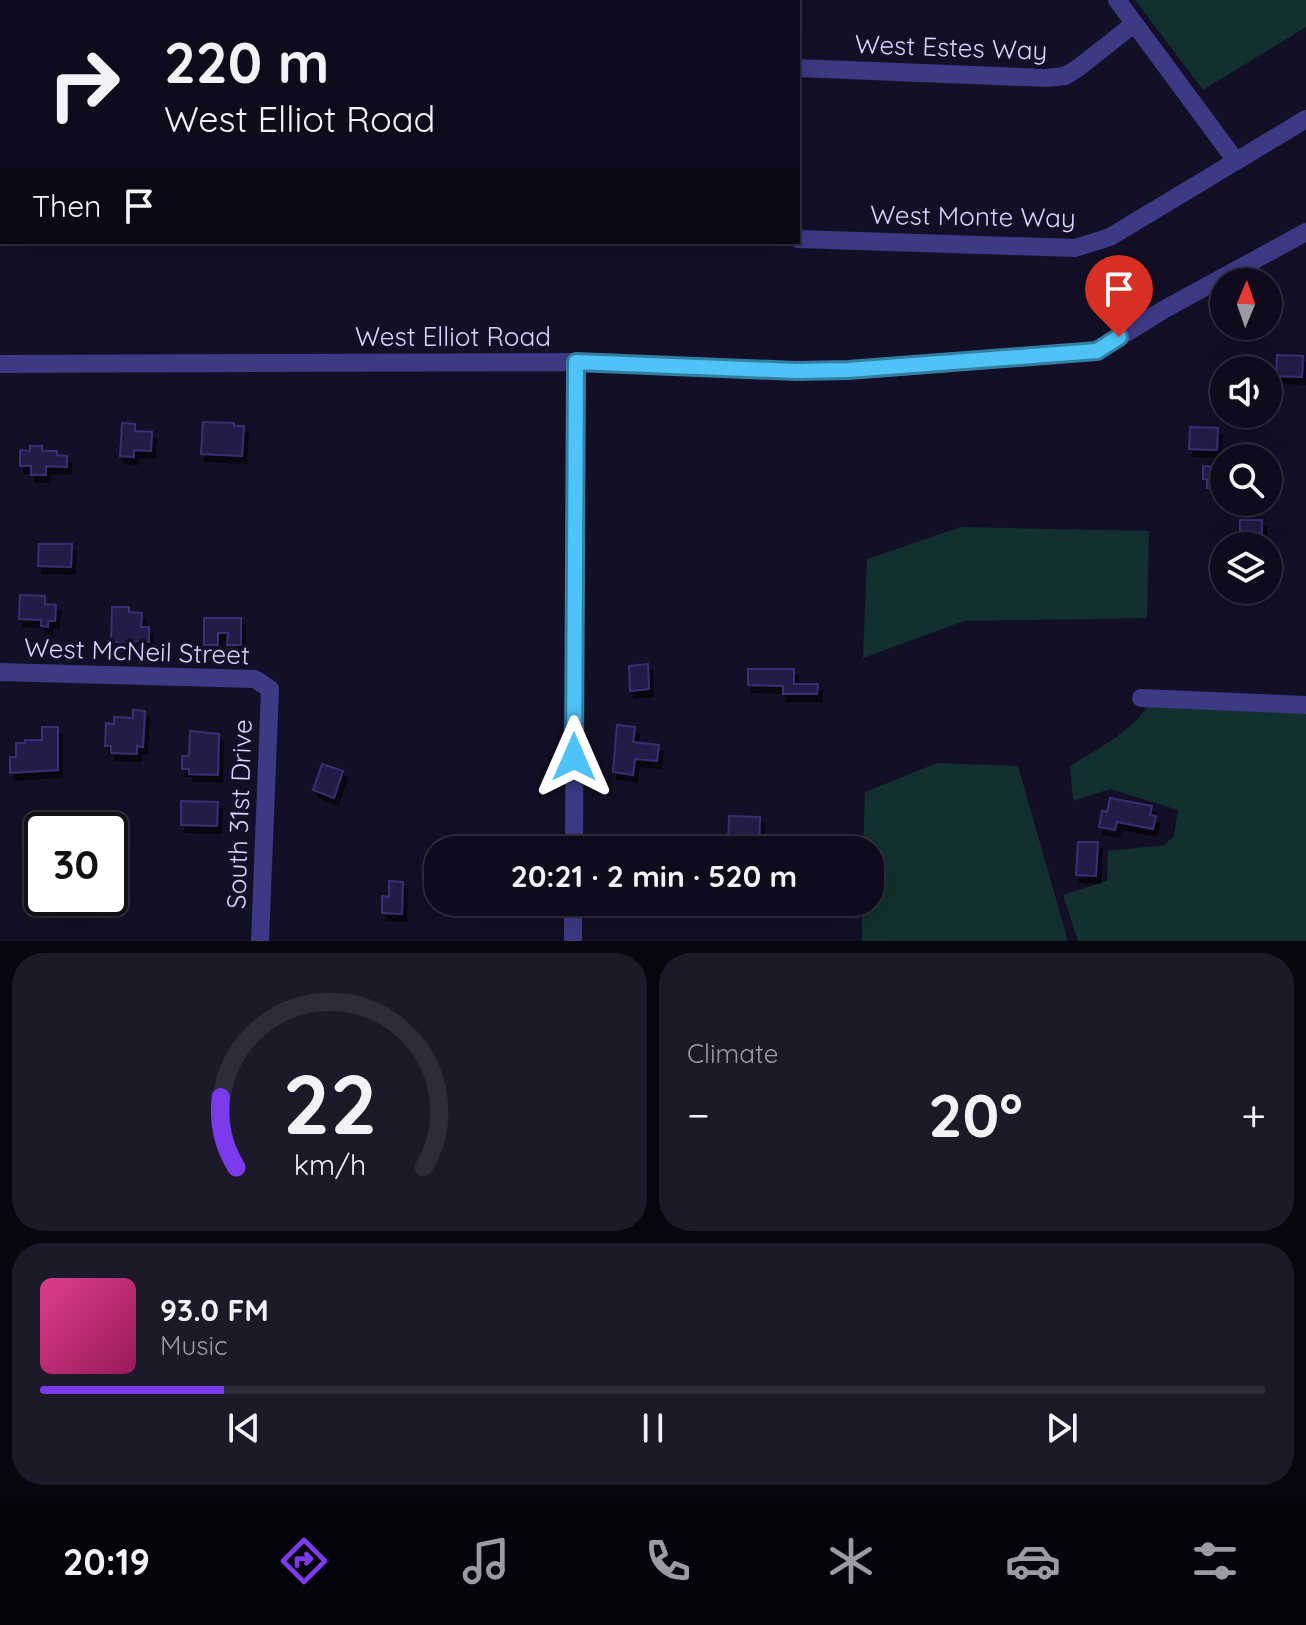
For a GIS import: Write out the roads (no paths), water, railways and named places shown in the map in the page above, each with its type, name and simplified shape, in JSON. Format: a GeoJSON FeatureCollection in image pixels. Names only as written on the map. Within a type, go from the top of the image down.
{"type":"FeatureCollection","features":[{"type":"Feature","properties":{"kind":"street"},"geometry":{"type":"LineString","coordinates":[[1117,0],[1236,161]]}},
{"type":"Feature","properties":{"kind":"street","name":"West Estes Way"},"geometry":{"type":"LineString","coordinates":[[800,68],[1046,78],[1065,76],[1134,24]]}},
{"type":"Feature","properties":{"kind":"street","name":"West Monte Way"},"geometry":{"type":"LineString","coordinates":[[800,239],[1075,248],[1110,237],[1306,119]]}},
{"type":"Feature","properties":{"kind":"street","name":"West Elliot Road"},"geometry":{"type":"LineString","coordinates":[[0,364],[576,362],[811,370],[874,369],[1097,351],[1163,310],[1306,232]]}},
{"type":"Feature","properties":{"kind":"street"},"geometry":{"type":"LineString","coordinates":[[574,836],[576,362]]}},
{"type":"Feature","properties":{"kind":"street","name":"West McNeil Street"},"geometry":{"type":"LineString","coordinates":[[0,672],[255,679],[270,689]]}},
{"type":"Feature","properties":{"kind":"street","name":"South 31st Drive"},"geometry":{"type":"LineString","coordinates":[[260,941],[270,689]]}},
{"type":"Feature","properties":{"kind":"street"},"geometry":{"type":"LineString","coordinates":[[1141,698],[1306,705]]}},
{"type":"Feature","properties":{"kind":"street"},"geometry":{"type":"LineString","coordinates":[[573,916],[573,941]]}}]}
